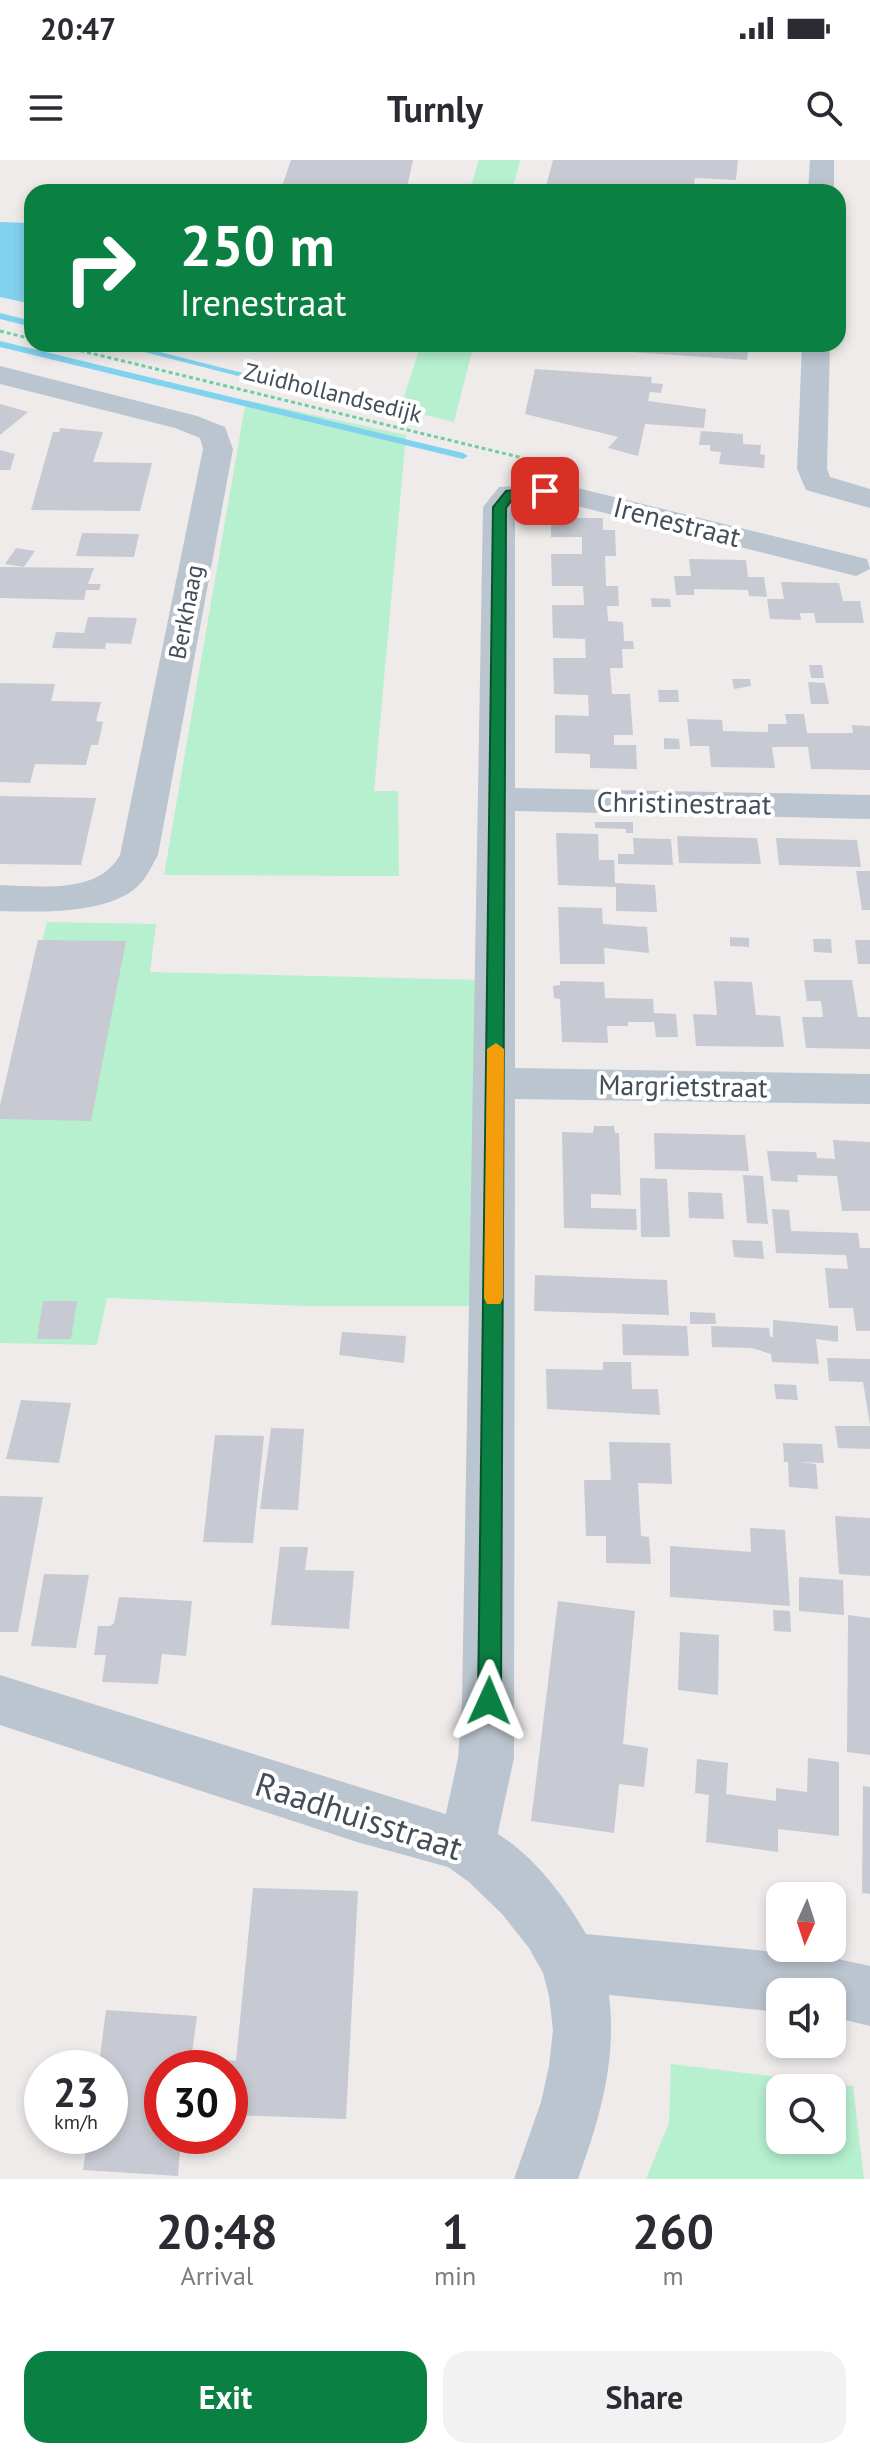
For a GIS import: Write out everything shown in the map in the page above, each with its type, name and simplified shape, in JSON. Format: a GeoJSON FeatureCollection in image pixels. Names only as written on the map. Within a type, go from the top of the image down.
{"type":"FeatureCollection","features":[{"type":"Feature","properties":{"kind":"street"},"geometry":{"type":"LineString","coordinates":[[821,184],[822,160]]}},
{"type":"Feature","properties":{"kind":"street"},"geometry":{"type":"LineString","coordinates":[[816,352],[812,469],[817,483],[870,499]]}},
{"type":"Feature","properties":{"kind":"street","name":"Berkhaag"},"geometry":{"type":"LineString","coordinates":[[0,375],[186,422],[214,433],[218,449],[139,855],[124,879],[94,893],[40,899],[0,898]]}},
{"type":"Feature","properties":{"kind":"street","name":"Irenestraat"},"geometry":{"type":"LineString","coordinates":[[467,1846],[486,1758],[489,1701],[499,507],[510,494],[557,492],[856,566]]}},
{"type":"Feature","properties":{"kind":"street","name":"Christinestraat"},"geometry":{"type":"LineString","coordinates":[[498,799],[870,807]]}},
{"type":"Feature","properties":{"kind":"street","name":"Margrietstraat"},"geometry":{"type":"LineString","coordinates":[[495,1083],[870,1089]]}},
{"type":"Feature","properties":{"kind":"street","name":"Raadhuisstraat"},"geometry":{"type":"LineString","coordinates":[[0,1700],[367,1818],[467,1846],[505,1877],[538,1911],[570,1962],[584,2012],[581,2060],[569,2121],[546,2179]]}},
{"type":"Feature","properties":{"kind":"street"},"geometry":{"type":"LineString","coordinates":[[570,1962],[829,1987],[870,1996]]}},
{"type":"Feature","properties":{"kind":"path"},"geometry":{"type":"LineString","coordinates":[[0,331],[24,337]]}},
{"type":"Feature","properties":{"kind":"path","name":"Zuidhollandsedijk"},"geometry":{"type":"LineString","coordinates":[[86,352],[510,455]]}},
{"type":"Feature","properties":{"kind":"green space"},"geometry":{"type":"Polygon","coordinates":[[[479,160],[520,160],[514,184],[472,184],[479,160]]]}},
{"type":"Feature","properties":{"kind":"green space"},"geometry":{"type":"Polygon","coordinates":[[[418,352],[472,352],[454,422],[400,409],[418,352]]]}},
{"type":"Feature","properties":{"kind":"green space"},"geometry":{"type":"Polygon","coordinates":[[[246,400],[406,435],[374,791],[398,791],[399,876],[164,875],[246,400]]]}},
{"type":"Feature","properties":{"kind":"green space"},"geometry":{"type":"Polygon","coordinates":[[[47,922],[156,924],[150,972],[481,980],[475,1306],[305,1306],[107,1298],[97,1345],[0,1343],[0,1120],[47,922]]]}},
{"type":"Feature","properties":{"kind":"green space"},"geometry":{"type":"Polygon","coordinates":[[[671,2064],[766,2075],[766,2154],[846,2154],[846,2085],[853,2086],[864,2179],[646,2179],[669,2123],[671,2064]]]}},
{"type":"Feature","properties":{"kind":"water"},"geometry":{"type":"Polygon","coordinates":[[[0,222],[24,223],[24,302],[0,297],[0,222]]]}},
{"type":"Feature","properties":{"kind":"building"},"geometry":{"type":"Polygon","coordinates":[[[291,160],[413,160],[408,184],[283,184],[291,160]]]}},
{"type":"Feature","properties":{"kind":"building"},"geometry":{"type":"Polygon","coordinates":[[[553,160],[738,160],[736,180],[695,178],[694,184],[547,184],[553,160]]]}},
{"type":"Feature","properties":{"kind":"building"},"geometry":{"type":"Polygon","coordinates":[[[631,352],[748,352],[747,360],[631,352]]]}},
{"type":"Feature","properties":{"kind":"building"},"geometry":{"type":"Polygon","coordinates":[[[535,369],[652,377],[651,383],[663,384],[661,393],[650,392],[648,401],[706,409],[704,428],[645,424],[638,456],[608,448],[618,437],[525,414],[535,369]]]}},
{"type":"Feature","properties":{"kind":"building"},"geometry":{"type":"Polygon","coordinates":[[[0,404],[28,412],[0,435],[0,404]]]}},
{"type":"Feature","properties":{"kind":"building"},"geometry":{"type":"Polygon","coordinates":[[[60,428],[103,432],[93,462],[152,463],[140,511],[31,510],[53,432],[59,432],[60,428]]]}},
{"type":"Feature","properties":{"kind":"building"},"geometry":{"type":"Polygon","coordinates":[[[701,431],[743,434],[743,444],[761,445],[760,454],[765,455],[764,468],[719,464],[721,452],[710,451],[710,445],[699,445],[701,431]]]}},
{"type":"Feature","properties":{"kind":"building"},"geometry":{"type":"Polygon","coordinates":[[[0,450],[15,454],[10,470],[0,470],[0,450]]]}},
{"type":"Feature","properties":{"kind":"building"},"geometry":{"type":"Polygon","coordinates":[[[551,518],[603,518],[603,530],[615,530],[616,556],[605,556],[606,586],[618,586],[619,606],[607,606],[608,621],[623,622],[624,641],[633,641],[634,649],[622,649],[623,668],[610,668],[612,694],[630,694],[633,735],[614,735],[614,745],[636,745],[637,769],[590,768],[590,754],[555,753],[555,715],[589,716],[588,695],[554,694],[553,658],[586,658],[585,639],[553,638],[552,605],[584,605],[583,586],[552,586],[551,554],[582,554],[582,537],[551,537],[551,518]]]}},
{"type":"Feature","properties":{"kind":"building"},"geometry":{"type":"Polygon","coordinates":[[[82,533],[139,534],[134,557],[76,556],[82,533]]]}},
{"type":"Feature","properties":{"kind":"building"},"geometry":{"type":"Polygon","coordinates":[[[16,548],[35,551],[24,567],[5,564],[16,548]]]}},
{"type":"Feature","properties":{"kind":"building"},"geometry":{"type":"Polygon","coordinates":[[[689,559],[746,560],[748,577],[764,577],[767,597],[749,596],[748,590],[694,589],[694,595],[676,595],[674,576],[691,576],[689,559]]]}},
{"type":"Feature","properties":{"kind":"building"},"geometry":{"type":"Polygon","coordinates":[[[0,567],[94,568],[88,584],[101,584],[99,590],[86,590],[84,600],[0,598],[0,567]]]}},
{"type":"Feature","properties":{"kind":"building"},"geometry":{"type":"Polygon","coordinates":[[[781,582],[839,583],[843,601],[860,601],[864,623],[816,623],[814,613],[800,613],[801,620],[770,619],[767,599],[784,599],[781,582]]]}},
{"type":"Feature","properties":{"kind":"building"},"geometry":{"type":"Polygon","coordinates":[[[651,598],[670,599],[671,607],[652,607],[651,598]]]}},
{"type":"Feature","properties":{"kind":"building"},"geometry":{"type":"Polygon","coordinates":[[[88,617],[137,618],[131,644],[106,643],[105,649],[52,648],[56,632],[84,633],[88,617]]]}},
{"type":"Feature","properties":{"kind":"building"},"geometry":{"type":"Polygon","coordinates":[[[809,665],[822,665],[824,678],[811,678],[809,665]]]}},
{"type":"Feature","properties":{"kind":"building"},"geometry":{"type":"Polygon","coordinates":[[[732,679],[750,679],[751,686],[734,689],[732,679]]]}},
{"type":"Feature","properties":{"kind":"building"},"geometry":{"type":"Polygon","coordinates":[[[808,682],[825,683],[829,704],[811,704],[808,682]]]}},
{"type":"Feature","properties":{"kind":"building"},"geometry":{"type":"Polygon","coordinates":[[[0,683],[55,684],[51,701],[101,702],[96,721],[103,722],[98,745],[91,745],[86,765],[35,764],[30,783],[0,782],[0,683]]]}},
{"type":"Feature","properties":{"kind":"building"},"geometry":{"type":"Polygon","coordinates":[[[658,690],[678,690],[679,702],[659,702],[658,690]]]}},
{"type":"Feature","properties":{"kind":"building"},"geometry":{"type":"Polygon","coordinates":[[[785,714],[804,714],[807,733],[853,733],[852,725],[870,726],[870,770],[811,769],[808,747],[772,747],[775,768],[711,767],[709,746],[690,746],[687,719],[722,720],[723,731],[768,732],[768,724],[787,724],[785,714]]]}},
{"type":"Feature","properties":{"kind":"building"},"geometry":{"type":"Polygon","coordinates":[[[664,738],[679,739],[680,749],[664,749],[664,738]]]}},
{"type":"Feature","properties":{"kind":"building"},"geometry":{"type":"Polygon","coordinates":[[[0,796],[96,798],[81,865],[0,864],[0,796]]]}},
{"type":"Feature","properties":{"kind":"building"},"geometry":{"type":"Polygon","coordinates":[[[595,822],[633,822],[633,833],[626,833],[626,829],[595,828],[595,822]]]}},
{"type":"Feature","properties":{"kind":"building"},"geometry":{"type":"Polygon","coordinates":[[[556,833],[598,834],[599,860],[614,860],[615,883],[655,885],[657,912],[616,911],[616,887],[558,885],[556,833]]]}},
{"type":"Feature","properties":{"kind":"building"},"geometry":{"type":"Polygon","coordinates":[[[677,836],[757,838],[761,864],[679,863],[677,836]]]}},
{"type":"Feature","properties":{"kind":"building"},"geometry":{"type":"Polygon","coordinates":[[[633,838],[671,839],[673,865],[618,864],[618,854],[634,854],[633,838]]]}},
{"type":"Feature","properties":{"kind":"building"},"geometry":{"type":"Polygon","coordinates":[[[776,838],[857,840],[861,867],[779,865],[776,838]]]}},
{"type":"Feature","properties":{"kind":"building"},"geometry":{"type":"Polygon","coordinates":[[[856,871],[870,871],[870,910],[862,910],[856,871]]]}},
{"type":"Feature","properties":{"kind":"building"},"geometry":{"type":"Polygon","coordinates":[[[558,907],[602,908],[603,924],[647,927],[649,953],[604,948],[605,964],[560,964],[558,907]]]}},
{"type":"Feature","properties":{"kind":"building"},"geometry":{"type":"Polygon","coordinates":[[[730,937],[749,938],[749,947],[730,946],[730,937]]]}},
{"type":"Feature","properties":{"kind":"building"},"geometry":{"type":"Polygon","coordinates":[[[813,939],[831,939],[832,953],[814,952],[813,939]]]}},
{"type":"Feature","properties":{"kind":"building"},"geometry":{"type":"Polygon","coordinates":[[[38,940],[126,941],[91,1121],[0,1119],[0,1105],[38,940]]]}},
{"type":"Feature","properties":{"kind":"building"},"geometry":{"type":"Polygon","coordinates":[[[855,940],[870,940],[870,964],[858,964],[855,940]]]}},
{"type":"Feature","properties":{"kind":"building"},"geometry":{"type":"Polygon","coordinates":[[[804,980],[852,980],[858,1017],[870,1017],[870,1049],[806,1048],[802,1017],[823,1017],[821,1001],[807,1001],[804,980]]]}},
{"type":"Feature","properties":{"kind":"building"},"geometry":{"type":"Polygon","coordinates":[[[560,981],[604,982],[605,998],[653,999],[654,1013],[676,1014],[678,1037],[656,1037],[654,1022],[628,1022],[628,1026],[607,1026],[608,1043],[562,1042],[560,999],[554,998],[553,986],[560,985],[560,981]]]}},
{"type":"Feature","properties":{"kind":"building"},"geometry":{"type":"Polygon","coordinates":[[[714,981],[752,982],[756,1015],[780,1016],[784,1047],[696,1046],[693,1014],[717,1015],[714,981]]]}},
{"type":"Feature","properties":{"kind":"building"},"geometry":{"type":"Polygon","coordinates":[[[594,1126],[614,1126],[615,1133],[619,1133],[621,1195],[591,1194],[591,1208],[636,1209],[637,1230],[564,1228],[562,1132],[593,1133],[594,1126]]]}},
{"type":"Feature","properties":{"kind":"building"},"geometry":{"type":"Polygon","coordinates":[[[654,1133],[745,1135],[749,1171],[655,1169],[654,1133]]]}},
{"type":"Feature","properties":{"kind":"building"},"geometry":{"type":"Polygon","coordinates":[[[833,1140],[870,1142],[870,1211],[842,1211],[837,1176],[797,1175],[798,1182],[771,1181],[767,1151],[816,1152],[817,1158],[835,1159],[833,1140]]]}},
{"type":"Feature","properties":{"kind":"building"},"geometry":{"type":"Polygon","coordinates":[[[743,1175],[763,1176],[768,1224],[747,1223],[743,1175]]]}},
{"type":"Feature","properties":{"kind":"building"},"geometry":{"type":"Polygon","coordinates":[[[640,1178],[667,1179],[670,1237],[641,1237],[640,1178]]]}},
{"type":"Feature","properties":{"kind":"building"},"geometry":{"type":"Polygon","coordinates":[[[688,1192],[722,1193],[724,1219],[689,1218],[688,1192]]]}},
{"type":"Feature","properties":{"kind":"building"},"geometry":{"type":"Polygon","coordinates":[[[772,1209],[789,1210],[791,1231],[858,1233],[860,1248],[870,1248],[870,1331],[856,1331],[853,1308],[829,1308],[825,1268],[848,1269],[846,1255],[776,1253],[772,1209]]]}},
{"type":"Feature","properties":{"kind":"building"},"geometry":{"type":"Polygon","coordinates":[[[732,1240],[762,1241],[764,1259],[734,1257],[732,1240]]]}},
{"type":"Feature","properties":{"kind":"building"},"geometry":{"type":"Polygon","coordinates":[[[535,1275],[667,1280],[669,1315],[534,1311],[535,1275]]]}},
{"type":"Feature","properties":{"kind":"building"},"geometry":{"type":"Polygon","coordinates":[[[43,1301],[77,1301],[71,1339],[37,1339],[43,1301]]]}},
{"type":"Feature","properties":{"kind":"building"},"geometry":{"type":"Polygon","coordinates":[[[690,1312],[715,1313],[716,1324],[690,1324],[690,1312]]]}},
{"type":"Feature","properties":{"kind":"building"},"geometry":{"type":"Polygon","coordinates":[[[773,1320],[838,1326],[838,1342],[816,1339],[819,1364],[772,1362],[771,1354],[752,1348],[712,1347],[711,1326],[769,1328],[770,1337],[773,1337],[773,1320]]]}},
{"type":"Feature","properties":{"kind":"building"},"geometry":{"type":"Polygon","coordinates":[[[622,1324],[687,1326],[689,1356],[623,1355],[622,1324]]]}},
{"type":"Feature","properties":{"kind":"building"},"geometry":{"type":"Polygon","coordinates":[[[342,1332],[406,1336],[404,1363],[339,1355],[342,1332]]]}},
{"type":"Feature","properties":{"kind":"building"},"geometry":{"type":"Polygon","coordinates":[[[827,1358],[870,1359],[870,1425],[863,1382],[829,1381],[827,1358]]]}},
{"type":"Feature","properties":{"kind":"building"},"geometry":{"type":"Polygon","coordinates":[[[603,1362],[631,1362],[632,1389],[658,1389],[660,1415],[547,1409],[546,1369],[603,1370],[603,1362]]]}},
{"type":"Feature","properties":{"kind":"building"},"geometry":{"type":"Polygon","coordinates":[[[774,1384],[796,1385],[798,1400],[776,1399],[774,1384]]]}},
{"type":"Feature","properties":{"kind":"building"},"geometry":{"type":"Polygon","coordinates":[[[21,1400],[71,1403],[59,1463],[6,1459],[21,1400]]]}},
{"type":"Feature","properties":{"kind":"building"},"geometry":{"type":"Polygon","coordinates":[[[835,1426],[870,1426],[870,1449],[838,1448],[835,1426]]]}},
{"type":"Feature","properties":{"kind":"building"},"geometry":{"type":"Polygon","coordinates":[[[271,1428],[304,1429],[298,1510],[260,1509],[271,1428]]]}},
{"type":"Feature","properties":{"kind":"building"},"geometry":{"type":"Polygon","coordinates":[[[215,1435],[264,1436],[253,1543],[203,1542],[215,1435]]]}},
{"type":"Feature","properties":{"kind":"building"},"geometry":{"type":"Polygon","coordinates":[[[609,1442],[670,1443],[672,1484],[638,1483],[641,1536],[649,1537],[651,1564],[606,1563],[606,1536],[586,1536],[584,1480],[611,1480],[609,1442]]]}},
{"type":"Feature","properties":{"kind":"building"},"geometry":{"type":"Polygon","coordinates":[[[783,1443],[822,1444],[824,1463],[798,1462],[816,1464],[818,1489],[789,1487],[783,1443]]]}},
{"type":"Feature","properties":{"kind":"building"},"geometry":{"type":"Polygon","coordinates":[[[0,1496],[43,1497],[18,1632],[0,1632],[0,1496]]]}},
{"type":"Feature","properties":{"kind":"building"},"geometry":{"type":"Polygon","coordinates":[[[835,1516],[870,1518],[870,1576],[839,1574],[835,1516]]]}},
{"type":"Feature","properties":{"kind":"building"},"geometry":{"type":"Polygon","coordinates":[[[750,1528],[785,1530],[790,1606],[670,1597],[670,1546],[751,1552],[750,1528]]]}},
{"type":"Feature","properties":{"kind":"building"},"geometry":{"type":"Polygon","coordinates":[[[280,1547],[308,1547],[305,1570],[354,1571],[349,1629],[271,1625],[280,1547]]]}},
{"type":"Feature","properties":{"kind":"building"},"geometry":{"type":"Polygon","coordinates":[[[44,1574],[89,1575],[76,1648],[31,1646],[44,1574]]]}},
{"type":"Feature","properties":{"kind":"building"},"geometry":{"type":"Polygon","coordinates":[[[799,1577],[843,1580],[844,1615],[799,1611],[799,1577]]]}},
{"type":"Feature","properties":{"kind":"building"},"geometry":{"type":"Polygon","coordinates":[[[119,1597],[192,1601],[186,1656],[162,1654],[158,1684],[102,1682],[106,1655],[94,1655],[98,1626],[114,1623],[119,1597]]]}},
{"type":"Feature","properties":{"kind":"building"},"geometry":{"type":"Polygon","coordinates":[[[558,1601],[635,1611],[623,1744],[648,1748],[644,1787],[619,1784],[614,1833],[531,1821],[558,1601]]]}},
{"type":"Feature","properties":{"kind":"building"},"geometry":{"type":"Polygon","coordinates":[[[773,1610],[790,1611],[791,1632],[774,1631],[773,1610]]]}},
{"type":"Feature","properties":{"kind":"building"},"geometry":{"type":"Polygon","coordinates":[[[848,1615],[870,1618],[870,1755],[847,1752],[848,1615]]]}},
{"type":"Feature","properties":{"kind":"building"},"geometry":{"type":"Polygon","coordinates":[[[680,1632],[719,1635],[718,1695],[678,1690],[680,1632]]]}},
{"type":"Feature","properties":{"kind":"building"},"geometry":{"type":"Polygon","coordinates":[[[808,1758],[839,1762],[839,1836],[778,1829],[778,1852],[706,1842],[709,1795],[695,1793],[697,1759],[728,1763],[726,1794],[776,1801],[776,1788],[807,1792],[808,1758]]]}},
{"type":"Feature","properties":{"kind":"building"},"geometry":{"type":"Polygon","coordinates":[[[863,1786],[870,1787],[870,1894],[862,1893],[863,1786]]]}},
{"type":"Feature","properties":{"kind":"building"},"geometry":{"type":"Polygon","coordinates":[[[253,1888],[358,1891],[346,2119],[248,2116],[248,2050],[237,2050],[253,1888]]]}},
{"type":"Feature","properties":{"kind":"building"},"geometry":{"type":"Polygon","coordinates":[[[106,2010],[197,2016],[192,2050],[144,2050],[144,2154],[180,2154],[178,2176],[83,2170],[85,2154],[128,2154],[128,2050],[101,2050],[106,2010]]]}},
{"type":"Feature","properties":{"kind":"waterway"},"geometry":{"type":"LineString","coordinates":[[0,316],[24,322]]}},
{"type":"Feature","properties":{"kind":"waterway"},"geometry":{"type":"LineString","coordinates":[[0,344],[24,350]]}},
{"type":"Feature","properties":{"kind":"waterway"},"geometry":{"type":"LineString","coordinates":[[33,352],[463,456]]}},
{"type":"Feature","properties":{"kind":"waterway"},"geometry":{"type":"LineString","coordinates":[[150,352],[238,373]]}},
{"type":"Feature","properties":{"kind":"slow traffic"},"geometry":{"type":"LineString","coordinates":[[493,1298],[496,1049]]}},
{"type":"Feature","properties":{"kind":"route"},"geometry":{"type":"LineString","coordinates":[[489,1701],[499,507],[510,494],[545,491]]}}]}
